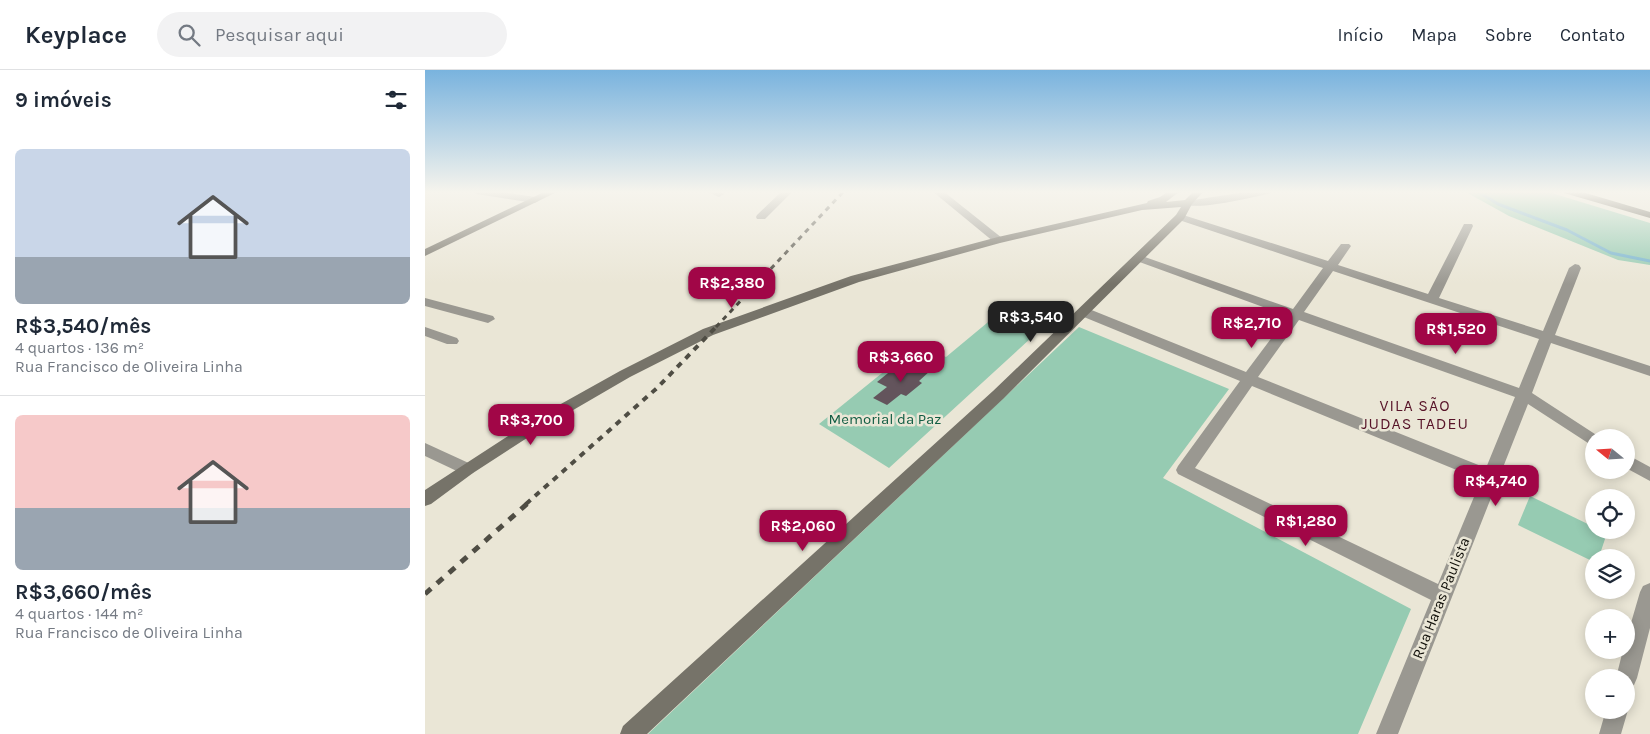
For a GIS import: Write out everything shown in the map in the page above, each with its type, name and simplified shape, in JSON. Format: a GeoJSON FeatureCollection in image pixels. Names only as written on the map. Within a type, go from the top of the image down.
{"type":"FeatureCollection","features":[{"type":"Feature","properties":{"kind":"main road"},"geometry":{"type":"LineString","coordinates":[[425,253],[431,247],[486,222]]}},
{"type":"Feature","properties":{"kind":"main road"},"geometry":{"type":"LineString","coordinates":[[425,499],[467,469],[539,423],[625,374],[709,332],[855,279],[998,240],[1077,222]]}},
{"type":"Feature","properties":{"kind":"main road"},"geometry":{"type":"LineString","coordinates":[[631,734],[1084,312],[1175,222]]}},
{"type":"Feature","properties":{"kind":"street"},"geometry":{"type":"LineString","coordinates":[[976,222],[998,240]]}},
{"type":"Feature","properties":{"kind":"street"},"geometry":{"type":"LineString","coordinates":[[1195,222],[1549,336],[1650,371]]}},
{"type":"Feature","properties":{"kind":"street"},"geometry":{"type":"LineString","coordinates":[[1432,299],[1468,226]]}},
{"type":"Feature","properties":{"kind":"street"},"geometry":{"type":"LineString","coordinates":[[1345,246],[1184,470],[1442,596]]}},
{"type":"Feature","properties":{"kind":"street"},"geometry":{"type":"LineString","coordinates":[[1138,258],[1524,395],[1585,433]]}},
{"type":"Feature","properties":{"kind":"street","name":"Rua Haras Paulista"},"geometry":{"type":"LineString","coordinates":[[1387,734],[1575,268]]}},
{"type":"Feature","properties":{"kind":"street"},"geometry":{"type":"LineString","coordinates":[[425,302],[488,319]]}},
{"type":"Feature","properties":{"kind":"street"},"geometry":{"type":"LineString","coordinates":[[1084,312],[1491,476]]}},
{"type":"Feature","properties":{"kind":"street"},"geometry":{"type":"LineString","coordinates":[[425,331],[452,341]]}},
{"type":"Feature","properties":{"kind":"street"},"geometry":{"type":"LineString","coordinates":[[425,449],[467,469]]}},
{"type":"Feature","properties":{"kind":"street"},"geometry":{"type":"LineString","coordinates":[[1635,466],[1650,475]]}},
{"type":"Feature","properties":{"kind":"street"},"geometry":{"type":"LineString","coordinates":[[1629,669],[1649,599]]}},
{"type":"Feature","properties":{"kind":"street"},"geometry":{"type":"LineString","coordinates":[[1611,733],[1615,719]]}},
{"type":"Feature","properties":{"kind":"green space"},"geometry":{"type":"Polygon","coordinates":[[[1524,222],[1650,223],[1650,265],[1618,260],[1524,222]]]}},
{"type":"Feature","properties":{"kind":"green space","name":"Memorial da Paz"},"geometry":{"type":"Polygon","coordinates":[[[999,313],[1054,317],[889,468],[819,424],[918,344],[946,357],[999,313]]]}},
{"type":"Feature","properties":{"kind":"green space"},"geometry":{"type":"Polygon","coordinates":[[[1079,327],[1229,389],[1163,478],[1411,609],[1358,734],[648,734],[1079,327]]]}},
{"type":"Feature","properties":{"kind":"green space"},"geometry":{"type":"Polygon","coordinates":[[[1530,496],[1585,523],[1585,539],[1605,539],[1602,549],[1585,549],[1585,558],[1518,525],[1530,496]]]}},
{"type":"Feature","properties":{"kind":"building"},"geometry":{"type":"Polygon","coordinates":[[[916,364],[931,370],[919,381],[922,383],[906,396],[901,394],[887,405],[873,398],[887,387],[877,382],[893,369],[904,374],[916,364]]]}},
{"type":"Feature","properties":{"kind":"waterway"},"geometry":{"type":"LineString","coordinates":[[1546,222],[1567,230],[1611,253],[1650,261]]}},
{"type":"Feature","properties":{"kind":"railway"},"geometry":{"type":"LineString","coordinates":[[716,327],[815,222]]}},
{"type":"Feature","properties":{"kind":"railway"},"geometry":{"type":"LineString","coordinates":[[526,504],[657,388],[717,326]]}},
{"type":"Feature","properties":{"kind":"railway"},"geometry":{"type":"LineString","coordinates":[[425,594],[528,503]]}},
{"type":"Feature","properties":{"kind":"district","name":"VILA SÃO JUDAS TADEU"},"geometry":{"type":"Point","coordinates":[1415,414]}}]}
